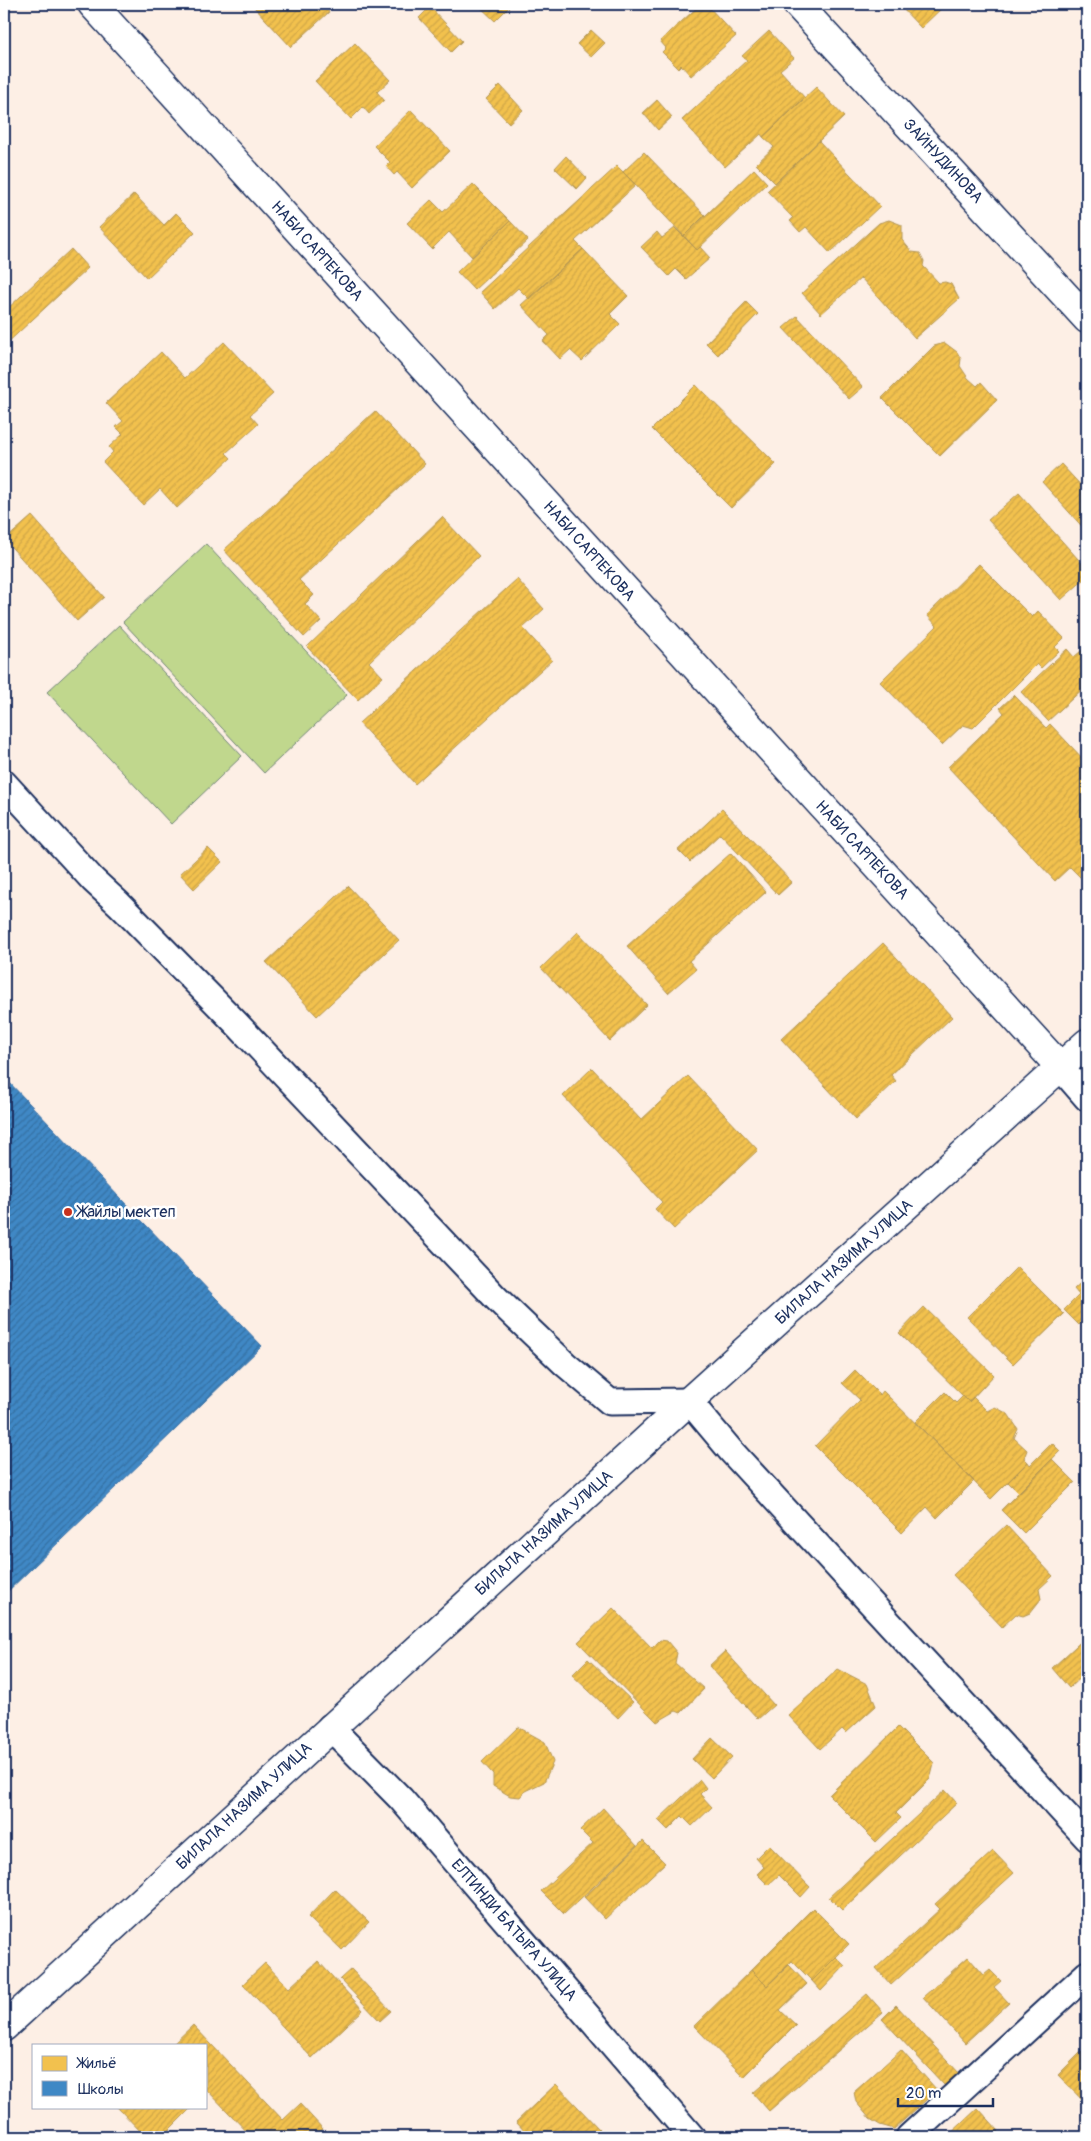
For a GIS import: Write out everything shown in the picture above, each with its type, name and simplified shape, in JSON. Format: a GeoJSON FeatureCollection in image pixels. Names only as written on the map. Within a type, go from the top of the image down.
{"type":"FeatureCollection","features":[{"type":"Feature","properties":{"kind":"street","name":"НАБИ САРПЕКОВА"},"geometry":{"type":"LineString","coordinates":[[92,4],[1087,1098]]}},
{"type":"Feature","properties":{"kind":"street","name":"ЗАЙНУДИНОВА"},"geometry":{"type":"LineString","coordinates":[[796,4],[1087,319]]}},
{"type":"Feature","properties":{"kind":"street"},"geometry":{"type":"LineString","coordinates":[[4,782],[93,880],[236,1023],[496,1298],[564,1364],[610,1402],[689,1401],[731,1451],[1087,1838]]}},
{"type":"Feature","properties":{"kind":"street","name":"БИЛАЛА НАЗИМА УЛИЦА"},"geometry":{"type":"LineString","coordinates":[[4,2027],[330,1727],[1087,1043]]}},
{"type":"Feature","properties":{"kind":"street","name":"ЕЛТИНДИ БАТЫРА УЛИЦА"},"geometry":{"type":"LineString","coordinates":[[330,1727],[401,1799],[692,2137]]}},
{"type":"Feature","properties":{"kind":"street"},"geometry":{"type":"LineString","coordinates":[[910,2137],[1087,1974]]}},
{"type":"Feature","properties":{"kind":"green space"},"geometry":{"type":"Polygon","coordinates":[[[206,544],[347,695],[264,773],[123,622],[206,544]]]}},
{"type":"Feature","properties":{"kind":"green space"},"geometry":{"type":"Polygon","coordinates":[[[119,625],[242,756],[171,824],[47,692],[119,625]]]}},
{"type":"Feature","properties":{"kind":"building: Жильё"},"geometry":{"type":"Polygon","coordinates":[[[258,4],[322,4],[329,12],[291,47],[254,7],[258,4]]]}},
{"type":"Feature","properties":{"kind":"building: Жильё"},"geometry":{"type":"Polygon","coordinates":[[[477,4],[512,4],[495,21],[477,4]]]}},
{"type":"Feature","properties":{"kind":"building: Жильё"},"geometry":{"type":"Polygon","coordinates":[[[701,4],[706,4],[736,36],[691,76],[681,65],[678,68],[662,52],[666,48],[660,41],[701,4]]]}},
{"type":"Feature","properties":{"kind":"building: Жильё"},"geometry":{"type":"Polygon","coordinates":[[[898,4],[946,4],[921,28],[898,4]]]}},
{"type":"Feature","properties":{"kind":"building: Жильё"},"geometry":{"type":"Polygon","coordinates":[[[430,7],[462,41],[451,52],[419,18],[430,7]]]}},
{"type":"Feature","properties":{"kind":"building: Жильё"},"geometry":{"type":"Polygon","coordinates":[[[591,30],[605,43],[591,57],[577,44],[591,30]]]}},
{"type":"Feature","properties":{"kind":"building: Жильё"},"geometry":{"type":"Polygon","coordinates":[[[769,31],[794,58],[780,70],[805,98],[763,137],[761,134],[725,167],[682,120],[747,60],[742,56],[769,31]]]}},
{"type":"Feature","properties":{"kind":"building: Жильё"},"geometry":{"type":"Polygon","coordinates":[[[355,43],[390,80],[377,92],[384,100],[369,114],[363,107],[351,119],[315,81],[355,43]]]}},
{"type":"Feature","properties":{"kind":"building: Жильё"},"geometry":{"type":"Polygon","coordinates":[[[500,85],[523,110],[509,123],[486,99],[500,85]]]}},
{"type":"Feature","properties":{"kind":"building: Жильё"},"geometry":{"type":"Polygon","coordinates":[[[816,87],[844,117],[775,183],[756,164],[774,147],[763,137],[816,87]]]}},
{"type":"Feature","properties":{"kind":"building: Жильё"},"geometry":{"type":"Polygon","coordinates":[[[657,100],[672,117],[658,130],[643,113],[657,100]]]}},
{"type":"Feature","properties":{"kind":"building: Жильё"},"geometry":{"type":"Polygon","coordinates":[[[411,110],[450,151],[412,188],[397,172],[394,175],[386,166],[390,162],[374,146],[411,110]]]}},
{"type":"Feature","properties":{"kind":"building: Жильё"},"geometry":{"type":"Polygon","coordinates":[[[819,141],[880,206],[830,253],[806,227],[800,232],[790,221],[793,218],[767,191],[819,141]]]}},
{"type":"Feature","properties":{"kind":"building: Жильё"},"geometry":{"type":"Polygon","coordinates":[[[644,152],[705,215],[684,236],[623,172],[644,152]]]}},
{"type":"Feature","properties":{"kind":"building: Жильё"},"geometry":{"type":"Polygon","coordinates":[[[566,156],[587,178],[577,189],[555,168],[566,156]]]}},
{"type":"Feature","properties":{"kind":"building: Жильё"},"geometry":{"type":"Polygon","coordinates":[[[617,166],[636,185],[575,241],[583,249],[529,299],[518,288],[495,309],[480,292],[617,166]]]}},
{"type":"Feature","properties":{"kind":"building: Жильё"},"geometry":{"type":"Polygon","coordinates":[[[754,169],[767,183],[697,250],[684,236],[754,169]]]}},
{"type":"Feature","properties":{"kind":"building: Жильё"},"geometry":{"type":"Polygon","coordinates":[[[473,184],[510,221],[472,257],[449,232],[432,249],[407,223],[431,200],[443,212],[473,184]]]}},
{"type":"Feature","properties":{"kind":"building: Жильё"},"geometry":{"type":"Polygon","coordinates":[[[134,194],[164,225],[176,213],[195,232],[147,278],[99,227],[134,194]]]}},
{"type":"Feature","properties":{"kind":"building: Жильё"},"geometry":{"type":"Polygon","coordinates":[[[889,220],[902,225],[902,240],[912,252],[920,253],[924,261],[923,266],[939,283],[951,284],[959,299],[915,338],[861,278],[821,314],[802,293],[879,223],[889,220]]]}},
{"type":"Feature","properties":{"kind":"building: Жильё"},"geometry":{"type":"Polygon","coordinates":[[[510,221],[528,240],[474,290],[457,272],[510,221]]]}},
{"type":"Feature","properties":{"kind":"building: Жильё"},"geometry":{"type":"Polygon","coordinates":[[[675,228],[697,250],[700,247],[710,258],[686,279],[676,269],[669,276],[641,247],[657,232],[662,238],[675,228]]]}},
{"type":"Feature","properties":{"kind":"building: Жильё"},"geometry":{"type":"Polygon","coordinates":[[[71,249],[88,268],[4,346],[4,312],[71,249]]]}},
{"type":"Feature","properties":{"kind":"building: Жильё"},"geometry":{"type":"Polygon","coordinates":[[[583,249],[628,296],[610,314],[620,324],[582,361],[570,350],[560,359],[543,341],[549,335],[521,305],[583,249]]]}},
{"type":"Feature","properties":{"kind":"building: Жильё"},"geometry":{"type":"Polygon","coordinates":[[[746,302],[758,314],[718,355],[706,343],[746,302]]]}},
{"type":"Feature","properties":{"kind":"building: Жильё"},"geometry":{"type":"Polygon","coordinates":[[[797,316],[863,387],[849,399],[783,328],[797,316]]]}},
{"type":"Feature","properties":{"kind":"building: Жильё"},"geometry":{"type":"Polygon","coordinates":[[[224,342],[273,394],[250,415],[258,424],[226,453],[231,458],[177,508],[160,489],[143,505],[103,462],[113,452],[109,447],[123,434],[116,427],[123,421],[106,403],[161,352],[185,378],[224,342]]]}},
{"type":"Feature","properties":{"kind":"building: Жильё"},"geometry":{"type":"Polygon","coordinates":[[[945,343],[957,352],[961,359],[960,366],[968,378],[977,386],[981,382],[997,400],[940,456],[882,398],[934,346],[945,343]]]}},
{"type":"Feature","properties":{"kind":"building: Жильё"},"geometry":{"type":"Polygon","coordinates":[[[696,385],[776,464],[731,508],[652,429],[696,385]]]}},
{"type":"Feature","properties":{"kind":"building: Жильё"},"geometry":{"type":"Polygon","coordinates":[[[375,411],[425,464],[299,580],[314,595],[305,604],[321,621],[304,637],[224,550],[375,411]]]}},
{"type":"Feature","properties":{"kind":"building: Жильё"},"geometry":{"type":"Polygon","coordinates":[[[1061,464],[1087,492],[1087,532],[1042,482],[1061,464]]]}},
{"type":"Feature","properties":{"kind":"building: Жильё"},"geometry":{"type":"Polygon","coordinates":[[[1019,493],[1087,569],[1087,577],[1061,600],[988,520],[1019,493]]]}},
{"type":"Feature","properties":{"kind":"building: Жильё"},"geometry":{"type":"Polygon","coordinates":[[[32,516],[104,597],[77,621],[5,540],[32,516]]]}},
{"type":"Feature","properties":{"kind":"building: Жильё"},"geometry":{"type":"Polygon","coordinates":[[[442,517],[479,556],[369,662],[383,677],[358,700],[307,647],[442,517]]]}},
{"type":"Feature","properties":{"kind":"building: Жильё"},"geometry":{"type":"Polygon","coordinates":[[[979,564],[1032,617],[1038,611],[1064,638],[1055,647],[1059,651],[1041,668],[1037,664],[973,728],[963,725],[942,745],[880,682],[937,626],[927,615],[979,564]]]}},
{"type":"Feature","properties":{"kind":"building: Жильё"},"geometry":{"type":"Polygon","coordinates":[[[517,579],[544,609],[523,628],[552,660],[415,784],[359,723],[517,579]]]}},
{"type":"Feature","properties":{"kind":"building: Жильё"},"geometry":{"type":"Polygon","coordinates":[[[1087,646],[1087,685],[1048,721],[1021,692],[1067,649],[1074,657],[1087,646]]]}},
{"type":"Feature","properties":{"kind":"building: Жильё"},"geometry":{"type":"Polygon","coordinates":[[[1014,695],[1046,728],[1050,724],[1087,763],[1087,878],[1084,881],[1070,867],[1055,881],[948,767],[1004,713],[1000,708],[1014,695]]]}},
{"type":"Feature","properties":{"kind":"building: Жильё"},"geometry":{"type":"Polygon","coordinates":[[[722,809],[792,882],[778,895],[720,834],[690,862],[678,850],[722,809]]]}},
{"type":"Feature","properties":{"kind":"building: Жильё"},"geometry":{"type":"Polygon","coordinates":[[[208,848],[222,862],[194,889],[180,874],[208,848]]]}},
{"type":"Feature","properties":{"kind":"building: Жильё"},"geometry":{"type":"Polygon","coordinates":[[[731,853],[766,892],[689,961],[696,969],[668,993],[627,946],[731,853]]]}},
{"type":"Feature","properties":{"kind":"building: Жильё"},"geometry":{"type":"Polygon","coordinates":[[[348,886],[399,940],[317,1016],[266,962],[348,886]]]}},
{"type":"Feature","properties":{"kind":"building: Жильё"},"geometry":{"type":"Polygon","coordinates":[[[578,932],[647,1005],[610,1041],[541,968],[578,932]]]}},
{"type":"Feature","properties":{"kind":"building: Жильё"},"geometry":{"type":"Polygon","coordinates":[[[883,943],[952,1017],[891,1075],[896,1081],[856,1119],[781,1039],[883,943]]]}},
{"type":"Feature","properties":{"kind":"building: Жильё"},"geometry":{"type":"Polygon","coordinates":[[[592,1068],[641,1120],[688,1076],[758,1150],[674,1229],[655,1209],[662,1202],[563,1096],[592,1068]]]}},
{"type":"Feature","properties":{"kind":"building: Жильё"},"geometry":{"type":"Polygon","coordinates":[[[1017,1267],[1064,1314],[1013,1364],[967,1317],[1017,1267]]]}},
{"type":"Feature","properties":{"kind":"building: Жильё"},"geometry":{"type":"Polygon","coordinates":[[[1087,1277],[1087,1317],[1079,1325],[1064,1310],[1079,1295],[1074,1289],[1087,1277]]]}},
{"type":"Feature","properties":{"kind":"building: Жильё"},"geometry":{"type":"Polygon","coordinates":[[[924,1307],[994,1375],[969,1402],[899,1333],[924,1307]]]}},
{"type":"Feature","properties":{"kind":"building: Жильё"},"geometry":{"type":"Polygon","coordinates":[[[855,1370],[880,1395],[883,1391],[974,1481],[937,1518],[927,1507],[902,1533],[815,1446],[860,1400],[842,1383],[855,1370]]]}},
{"type":"Feature","properties":{"kind":"building: Жильё"},"geometry":{"type":"Polygon","coordinates":[[[945,1392],[956,1403],[963,1396],[969,1402],[973,1397],[987,1411],[995,1407],[1008,1414],[1018,1429],[1014,1438],[1027,1450],[1024,1458],[1028,1462],[991,1499],[915,1422],[945,1392]]]}},
{"type":"Feature","properties":{"kind":"building: Жильё"},"geometry":{"type":"Polygon","coordinates":[[[1052,1443],[1060,1451],[1019,1493],[1008,1482],[1028,1462],[1030,1465],[1052,1443]]]}},
{"type":"Feature","properties":{"kind":"building: Жильё"},"geometry":{"type":"Polygon","coordinates":[[[1052,1459],[1075,1482],[1024,1533],[1001,1510],[1052,1459]]]}},
{"type":"Feature","properties":{"kind":"building: Жильё"},"geometry":{"type":"Polygon","coordinates":[[[1006,1525],[1053,1576],[1039,1589],[1041,1599],[1030,1613],[1023,1616],[1016,1614],[1002,1627],[953,1575],[1006,1525]]]}},
{"type":"Feature","properties":{"kind":"building: Жильё"},"geometry":{"type":"Polygon","coordinates":[[[613,1608],[652,1648],[660,1640],[667,1641],[677,1653],[675,1663],[704,1689],[681,1713],[676,1711],[657,1722],[578,1642],[613,1608]]]}},
{"type":"Feature","properties":{"kind":"building: Жильё"},"geometry":{"type":"Polygon","coordinates":[[[1087,1636],[1087,1671],[1069,1688],[1052,1668],[1087,1636]]]}},
{"type":"Feature","properties":{"kind":"building: Жильё"},"geometry":{"type":"Polygon","coordinates":[[[725,1651],[774,1705],[758,1719],[709,1666],[725,1651]]]}},
{"type":"Feature","properties":{"kind":"building: Жильё"},"geometry":{"type":"Polygon","coordinates":[[[588,1659],[633,1702],[618,1718],[572,1675],[588,1659]]]}},
{"type":"Feature","properties":{"kind":"building: Жильё"},"geometry":{"type":"Polygon","coordinates":[[[838,1669],[867,1684],[876,1706],[846,1733],[842,1729],[820,1749],[788,1715],[838,1669]]]}},
{"type":"Feature","properties":{"kind":"building: Жильё"},"geometry":{"type":"Polygon","coordinates":[[[518,1727],[545,1742],[553,1762],[544,1782],[525,1791],[520,1797],[510,1796],[493,1786],[493,1774],[482,1762],[518,1727]]]}},
{"type":"Feature","properties":{"kind":"building: Жильё"},"geometry":{"type":"Polygon","coordinates":[[[898,1727],[934,1763],[930,1779],[896,1813],[901,1818],[876,1842],[829,1795],[898,1727]]]}},
{"type":"Feature","properties":{"kind":"building: Жильё"},"geometry":{"type":"Polygon","coordinates":[[[712,1738],[732,1757],[712,1778],[692,1759],[712,1738]]]}},
{"type":"Feature","properties":{"kind":"building: Жильё"},"geometry":{"type":"Polygon","coordinates":[[[700,1780],[706,1788],[700,1794],[712,1807],[692,1826],[682,1816],[668,1830],[658,1820],[700,1780]]]}},
{"type":"Feature","properties":{"kind":"building: Жильё"},"geometry":{"type":"Polygon","coordinates":[[[945,1790],[957,1803],[842,1910],[829,1897],[945,1790]]]}},
{"type":"Feature","properties":{"kind":"building: Жильё"},"geometry":{"type":"Polygon","coordinates":[[[603,1808],[637,1846],[564,1914],[541,1891],[593,1843],[580,1830],[603,1808]]]}},
{"type":"Feature","properties":{"kind":"building: Жильё"},"geometry":{"type":"Polygon","coordinates":[[[643,1841],[665,1863],[605,1919],[584,1897],[643,1841]]]}},
{"type":"Feature","properties":{"kind":"building: Жильё"},"geometry":{"type":"Polygon","coordinates":[[[769,1845],[810,1887],[801,1897],[779,1875],[768,1885],[757,1874],[764,1867],[756,1858],[769,1845]]]}},
{"type":"Feature","properties":{"kind":"building: Жильё"},"geometry":{"type":"Polygon","coordinates":[[[993,1851],[1014,1873],[891,1985],[876,1968],[940,1909],[935,1904],[993,1851]]]}},
{"type":"Feature","properties":{"kind":"building: Жильё"},"geometry":{"type":"Polygon","coordinates":[[[335,1889],[369,1922],[342,1950],[308,1917],[335,1889]]]}},
{"type":"Feature","properties":{"kind":"building: Жильё"},"geometry":{"type":"Polygon","coordinates":[[[813,1908],[849,1944],[812,1981],[792,1961],[767,1986],[751,1970],[813,1908]]]}},
{"type":"Feature","properties":{"kind":"building: Жильё"},"geometry":{"type":"Polygon","coordinates":[[[836,1957],[845,1966],[821,1991],[812,1981],[836,1957]]]}},
{"type":"Feature","properties":{"kind":"building: Жильё"},"geometry":{"type":"Polygon","coordinates":[[[968,1957],[984,1975],[990,1970],[1001,1981],[994,1987],[1009,2003],[965,2043],[923,1997],[968,1957]]]}},
{"type":"Feature","properties":{"kind":"building: Жильё"},"geometry":{"type":"Polygon","coordinates":[[[318,1961],[363,2010],[312,2058],[243,1984],[265,1963],[289,1988],[318,1961]]]}},
{"type":"Feature","properties":{"kind":"building: Жильё"},"geometry":{"type":"Polygon","coordinates":[[[789,1965],[807,1984],[780,2010],[796,2025],[744,2077],[694,2026],[751,1970],[767,1986],[789,1965]]]}},
{"type":"Feature","properties":{"kind":"building: Жильё"},"geometry":{"type":"Polygon","coordinates":[[[351,1969],[391,2011],[380,2021],[340,1979],[351,1969]]]}},
{"type":"Feature","properties":{"kind":"building: Жильё"},"geometry":{"type":"Polygon","coordinates":[[[867,1994],[883,2012],[769,2111],[753,2093],[867,1994]]]}},
{"type":"Feature","properties":{"kind":"building: Жильё"},"geometry":{"type":"Polygon","coordinates":[[[896,2005],[960,2074],[946,2087],[882,2019],[896,2005]]]}},
{"type":"Feature","properties":{"kind":"building: Жильё"},"geometry":{"type":"Polygon","coordinates":[[[193,2025],[283,2120],[300,2104],[323,2129],[314,2137],[252,2137],[208,2091],[208,2044],[173,2044],[193,2025]]]}},
{"type":"Feature","properties":{"kind":"building: Жильё"},"geometry":{"type":"Polygon","coordinates":[[[1087,2046],[1087,2105],[1058,2075],[1087,2046]]]}},
{"type":"Feature","properties":{"kind":"building: Жильё"},"geometry":{"type":"Polygon","coordinates":[[[901,2050],[937,2090],[894,2129],[880,2125],[870,2119],[856,2102],[854,2092],[901,2050]]]}},
{"type":"Feature","properties":{"kind":"building: Жильё"},"geometry":{"type":"Polygon","coordinates":[[[556,2084],[599,2129],[591,2137],[530,2137],[516,2122],[556,2084]]]}},
{"type":"Feature","properties":{"kind":"building: Жильё"},"geometry":{"type":"Polygon","coordinates":[[[118,2108],[191,2108],[162,2137],[146,2137],[118,2108]]]}},
{"type":"Feature","properties":{"kind":"building: Жильё"},"geometry":{"type":"Polygon","coordinates":[[[978,2108],[999,2131],[993,2137],[947,2137],[978,2108]]]}},
{"type":"Feature","properties":{"kind":"building: Школы","name":"Жайлы мектеп"},"geometry":{"type":"Polygon","coordinates":[[[4,1077],[262,1346],[4,1595],[4,1077]]]}},
{"type":"Feature","properties":{"kind":"place","name":"Жайлы мектеп"},"geometry":{"type":"Point","coordinates":[68,1212]}}]}
